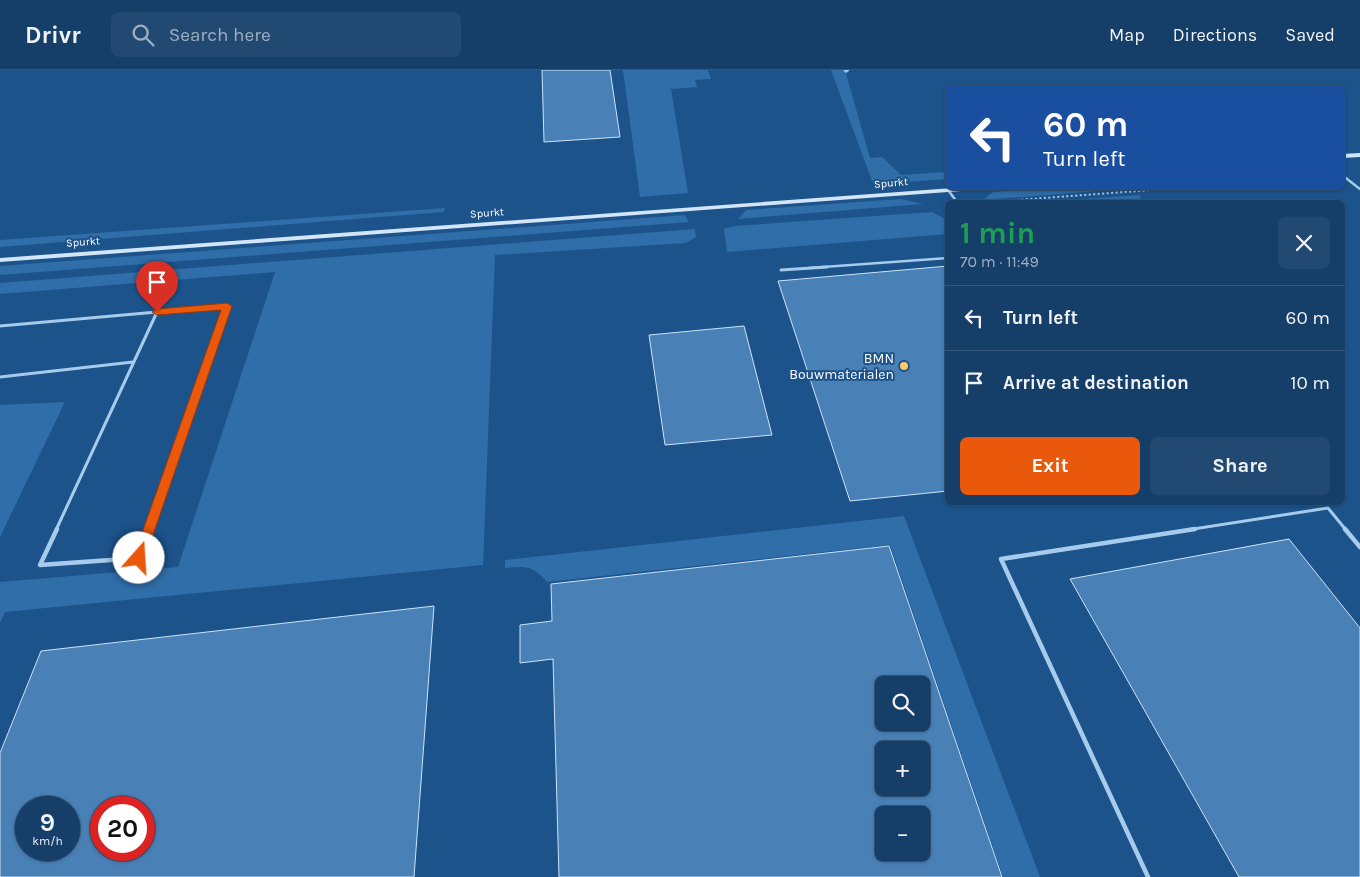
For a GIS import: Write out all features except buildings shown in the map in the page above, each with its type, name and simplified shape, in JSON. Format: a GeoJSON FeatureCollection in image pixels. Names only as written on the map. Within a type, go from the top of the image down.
{"type":"FeatureCollection","features":[{"type":"Feature","properties":{"kind":"street"},"geometry":{"type":"LineString","coordinates":[[1345,156],[1360,155]]}},
{"type":"Feature","properties":{"kind":"street","name":"Spurkt"},"geometry":{"type":"LineString","coordinates":[[0,260],[948,190]]}},
{"type":"Feature","properties":{"kind":"lane"},"geometry":{"type":"LineString","coordinates":[[1345,177],[1360,190]]}},
{"type":"Feature","properties":{"kind":"lane"},"geometry":{"type":"LineString","coordinates":[[948,190],[956,200]]}},
{"type":"Feature","properties":{"kind":"lane"},"geometry":{"type":"LineString","coordinates":[[781,270],[945,258]]}},
{"type":"Feature","properties":{"kind":"lane"},"geometry":{"type":"LineString","coordinates":[[0,326],[157,312],[227,306],[139,558],[40,565],[157,312]]}},
{"type":"Feature","properties":{"kind":"lane"},"geometry":{"type":"LineString","coordinates":[[0,377],[133,362]]}},
{"type":"Feature","properties":{"kind":"lane"},"geometry":{"type":"LineString","coordinates":[[1148,877],[1001,559],[1328,508],[1360,546]]}},
{"type":"Feature","properties":{"kind":"path"},"geometry":{"type":"LineString","coordinates":[[1014,200],[1151,190]]}},
{"type":"Feature","properties":{"kind":"shaded area"},"geometry":{"type":"Polygon","coordinates":[[[623,70],[708,70],[711,79],[695,80],[697,87],[671,89],[688,193],[640,197],[623,70]]]}},
{"type":"Feature","properties":{"kind":"shaded area"},"geometry":{"type":"Polygon","coordinates":[[[831,70],[845,70],[870,158],[882,157],[901,175],[945,172],[945,179],[878,184],[872,181],[831,70]]]}},
{"type":"Feature","properties":{"kind":"shaded area"},"geometry":{"type":"Polygon","coordinates":[[[1024,190],[1110,190],[983,200],[993,192],[1024,190]]]}},
{"type":"Feature","properties":{"kind":"shaded area"},"geometry":{"type":"Polygon","coordinates":[[[1140,195],[1141,200],[1069,200],[1140,195]]]}},
{"type":"Feature","properties":{"kind":"shaded area"},"geometry":{"type":"Polygon","coordinates":[[[901,199],[923,204],[738,219],[746,210],[901,199]]]}},
{"type":"Feature","properties":{"kind":"shaded area"},"geometry":{"type":"Polygon","coordinates":[[[445,208],[444,212],[0,247],[0,240],[445,208]]]}},
{"type":"Feature","properties":{"kind":"shaded area"},"geometry":{"type":"Polygon","coordinates":[[[932,212],[945,219],[945,234],[727,252],[724,229],[734,226],[932,212]]]}},
{"type":"Feature","properties":{"kind":"shaded area"},"geometry":{"type":"Polygon","coordinates":[[[685,215],[689,222],[0,275],[0,266],[685,215]]]}},
{"type":"Feature","properties":{"kind":"shaded area"},"geometry":{"type":"Polygon","coordinates":[[[695,229],[696,237],[686,243],[495,255],[483,565],[5,612],[0,623],[0,582],[178,567],[275,272],[0,294],[0,283],[695,229]]]}},
{"type":"Feature","properties":{"kind":"shaded area"},"geometry":{"type":"Polygon","coordinates":[[[65,402],[0,537],[0,405],[65,402]]]}},
{"type":"Feature","properties":{"kind":"shaded area"},"geometry":{"type":"Polygon","coordinates":[[[904,516],[1040,877],[1003,877],[890,545],[547,582],[537,572],[528,568],[505,568],[505,560],[904,516]]]}},
{"type":"Feature","properties":{"kind":"place","name":"BMN Bouwmaterialen"},"geometry":{"type":"Point","coordinates":[904,366]}},
{"type":"Feature","properties":{"kind":"route"},"geometry":{"type":"LineString","coordinates":[[139,558],[227,306],[157,312]]}}]}
